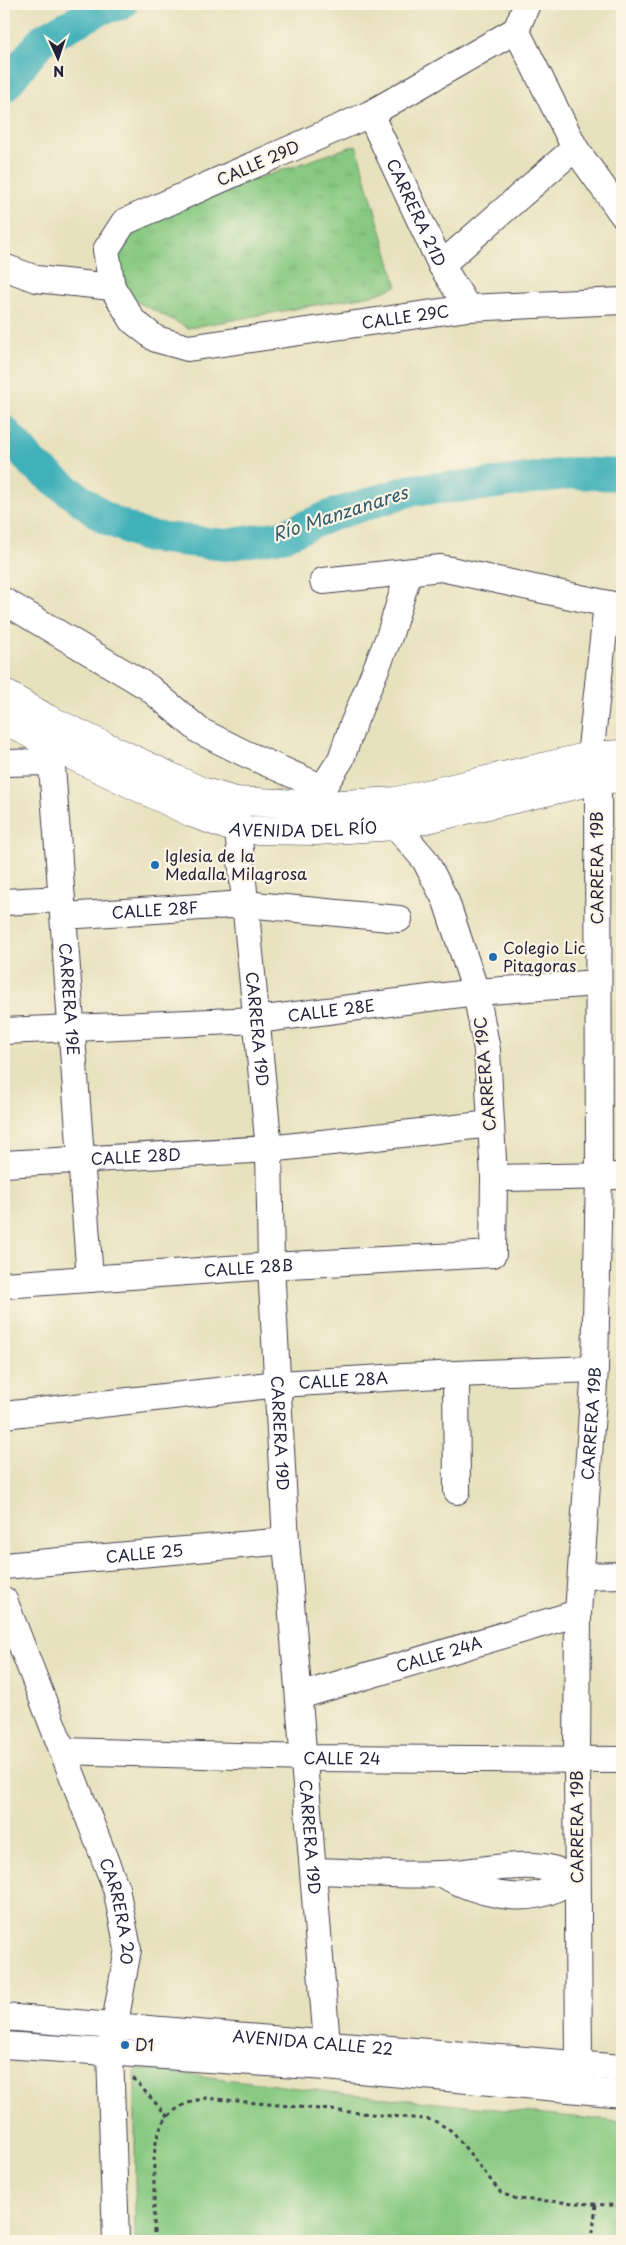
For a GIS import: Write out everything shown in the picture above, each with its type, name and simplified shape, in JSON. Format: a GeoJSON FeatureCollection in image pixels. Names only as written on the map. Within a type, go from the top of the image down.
{"type":"FeatureCollection","features":[{"type":"Feature","properties":{"kind":"main road","name":"AVENIDA DEL RÍO"},"geometry":{"type":"LineString","coordinates":[[4,693],[50,742],[235,801],[317,797],[396,800],[603,771]]}},
{"type":"Feature","properties":{"kind":"main road","name":"AVENIDA DEL RÍO"},"geometry":{"type":"LineString","coordinates":[[4,719],[192,813],[239,830],[316,831],[396,826],[603,771],[622,754]]}},
{"type":"Feature","properties":{"kind":"street"},"geometry":{"type":"LineString","coordinates":[[528,4],[516,30],[575,148],[622,214]]}},
{"type":"Feature","properties":{"kind":"street","name":"CALLE 29D"},"geometry":{"type":"LineString","coordinates":[[188,348],[156,339],[133,321],[112,287],[106,250],[124,222],[370,114],[516,30]]}},
{"type":"Feature","properties":{"kind":"street","name":"CARRERA 21D"},"geometry":{"type":"LineString","coordinates":[[370,114],[441,265],[468,308]]}},
{"type":"Feature","properties":{"kind":"street"},"geometry":{"type":"LineString","coordinates":[[441,265],[575,148]]}},
{"type":"Feature","properties":{"kind":"street"},"geometry":{"type":"LineString","coordinates":[[4,267],[36,280],[112,287]]}},
{"type":"Feature","properties":{"kind":"street","name":"CALLE 29C"},"geometry":{"type":"LineString","coordinates":[[188,348],[468,308],[622,301]]}},
{"type":"Feature","properties":{"kind":"street"},"geometry":{"type":"LineString","coordinates":[[323,581],[441,568],[615,605]]}},
{"type":"Feature","properties":{"kind":"street"},"geometry":{"type":"LineString","coordinates":[[4,601],[148,688],[200,731],[244,753],[317,797],[341,759],[352,726],[389,637],[409,572]]}},
{"type":"Feature","properties":{"kind":"street","name":"CARRERA 19B"},"geometry":{"type":"LineString","coordinates":[[579,2065],[578,1613],[611,1176],[597,983],[603,771],[615,605]]}},
{"type":"Feature","properties":{"kind":"street"},"geometry":{"type":"LineString","coordinates":[[4,763],[50,742]]}},
{"type":"Feature","properties":{"kind":"street","name":"CARRERA 19E"},"geometry":{"type":"LineString","coordinates":[[50,742],[90,1279]]}},
{"type":"Feature","properties":{"kind":"street","name":"CARRERA 19D"},"geometry":{"type":"LineString","coordinates":[[235,801],[269,1149],[271,1266],[286,1541],[305,1758],[327,2055]]}},
{"type":"Feature","properties":{"kind":"street","name":"CARRERA 19C"},"geometry":{"type":"LineString","coordinates":[[396,826],[425,860],[446,901],[476,992],[487,1050],[494,1178],[493,1254]]}},
{"type":"Feature","properties":{"kind":"street","name":"CALLE 28F"},"geometry":{"type":"LineString","coordinates":[[4,902],[63,907],[246,904],[400,919]]}},
{"type":"Feature","properties":{"kind":"street","name":"CALLE 28E"},"geometry":{"type":"LineString","coordinates":[[4,1031],[257,1020],[476,992],[597,983]]}},
{"type":"Feature","properties":{"kind":"street","name":"CALLE 28D"},"geometry":{"type":"LineString","coordinates":[[4,1164],[269,1149],[491,1124]]}},
{"type":"Feature","properties":{"kind":"street"},"geometry":{"type":"LineString","coordinates":[[494,1178],[611,1176]]}},
{"type":"Feature","properties":{"kind":"street","name":"CALLE 28B"},"geometry":{"type":"LineString","coordinates":[[4,1285],[271,1266],[493,1254]]}},
{"type":"Feature","properties":{"kind":"street","name":"CALLE 28A"},"geometry":{"type":"LineString","coordinates":[[4,1415],[278,1384],[456,1374],[595,1369]]}},
{"type":"Feature","properties":{"kind":"street"},"geometry":{"type":"LineString","coordinates":[[456,1374],[457,1491]]}},
{"type":"Feature","properties":{"kind":"street","name":"CALLE 25"},"geometry":{"type":"LineString","coordinates":[[4,1566],[286,1541]]}},
{"type":"Feature","properties":{"kind":"street"},"geometry":{"type":"LineString","coordinates":[[582,1576],[622,1575]]}},
{"type":"Feature","properties":{"kind":"street","name":"CARRERA 20"},"geometry":{"type":"LineString","coordinates":[[4,1600],[116,1888],[128,1949],[110,2052],[116,2241]]}},
{"type":"Feature","properties":{"kind":"street","name":"CALLE 24A"},"geometry":{"type":"LineString","coordinates":[[299,1696],[578,1613]]}},
{"type":"Feature","properties":{"kind":"street","name":"CALLE 24"},"geometry":{"type":"LineString","coordinates":[[62,1751],[305,1758],[577,1758],[622,1760]]}},
{"type":"Feature","properties":{"kind":"street"},"geometry":{"type":"LineString","coordinates":[[314,1871],[441,1874]]}},
{"type":"Feature","properties":{"kind":"street","name":"AVENIDA CALLE 22"},"geometry":{"type":"LineString","coordinates":[[4,2017],[114,2026],[622,2094]]}},
{"type":"Feature","properties":{"kind":"street","name":"AVENIDA CALLE 22"},"geometry":{"type":"LineString","coordinates":[[4,2045],[110,2052],[327,2055],[622,2068]]}},
{"type":"Feature","properties":{"kind":"path"},"geometry":{"type":"LineString","coordinates":[[110,2052],[168,2117]]}},
{"type":"Feature","properties":{"kind":"path"},"geometry":{"type":"LineString","coordinates":[[154,2241],[154,2145],[158,2132],[168,2117],[180,2107],[192,2101],[206,2098],[433,2120],[452,2130],[501,2193],[517,2199],[622,2206]]}},
{"type":"Feature","properties":{"kind":"path"},"geometry":{"type":"LineString","coordinates":[[592,2241],[596,2204]]}},
{"type":"Feature","properties":{"kind":"green space"},"geometry":{"type":"Polygon","coordinates":[[[356,145],[397,286],[377,294],[188,328],[124,295],[115,248],[171,208],[356,145]]]}},
{"type":"Feature","properties":{"kind":"green space"},"geometry":{"type":"Polygon","coordinates":[[[135,2068],[331,2092],[622,2122],[622,2241],[135,2241],[135,2068]]]}},
{"type":"Feature","properties":{"kind":"waterway","name":"Río Manzanares"},"geometry":{"type":"LineString","coordinates":[[4,87],[43,39],[101,9],[122,4]]}},
{"type":"Feature","properties":{"kind":"waterway","name":"Río Manzanares"},"geometry":{"type":"LineString","coordinates":[[4,431],[33,464],[105,518],[145,536],[226,545],[282,536],[332,515],[412,490],[482,485],[572,473],[622,475]]}},
{"type":"Feature","properties":{"kind":"place","name":"Iglesia de la Medalla Milagrosa"},"geometry":{"type":"Point","coordinates":[155,865]}},
{"type":"Feature","properties":{"kind":"place","name":"Colegio Lic Pitagoras"},"geometry":{"type":"Point","coordinates":[493,957]}},
{"type":"Feature","properties":{"kind":"place","name":"D1"},"geometry":{"type":"Point","coordinates":[125,2045]}}]}
